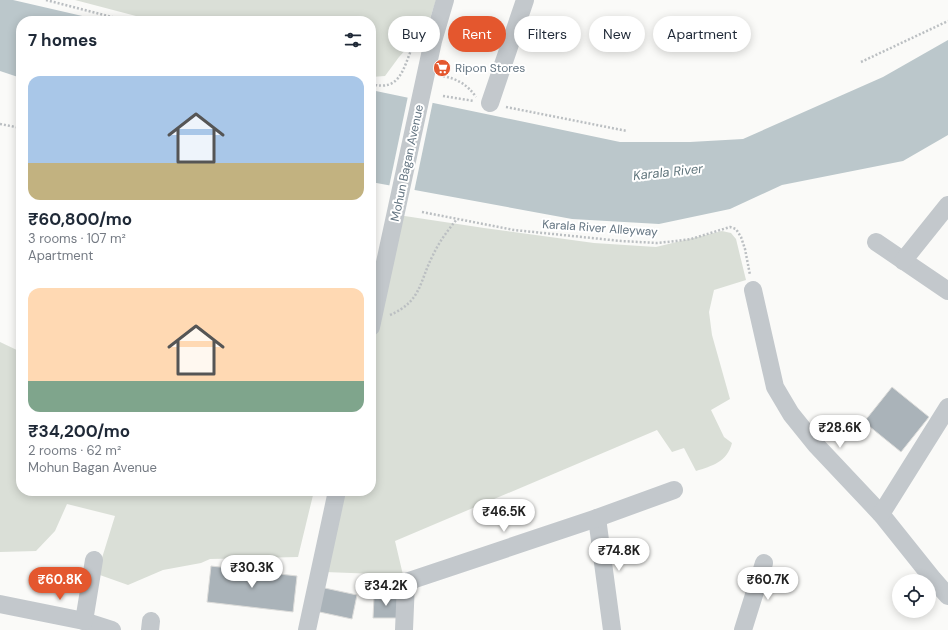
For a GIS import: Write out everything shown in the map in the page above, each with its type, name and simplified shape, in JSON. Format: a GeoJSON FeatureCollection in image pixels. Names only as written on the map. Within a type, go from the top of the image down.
{"type":"FeatureCollection","features":[{"type":"Feature","properties":{"kind":"street","name":"Mohun Bagan Avenue"},"geometry":{"type":"LineString","coordinates":[[376,303],[425,76],[445,0]]}},
{"type":"Feature","properties":{"kind":"street"},"geometry":{"type":"LineString","coordinates":[[484,102],[525,0]]}},
{"type":"Feature","properties":{"kind":"street"},"geometry":{"type":"LineString","coordinates":[[903,261],[948,205]]}},
{"type":"Feature","properties":{"kind":"street"},"geometry":{"type":"LineString","coordinates":[[876,242],[948,291]]}},
{"type":"Feature","properties":{"kind":"street"},"geometry":{"type":"LineString","coordinates":[[753,290],[775,387],[791,414],[816,445],[881,514],[948,596]]}},
{"type":"Feature","properties":{"kind":"street"},"geometry":{"type":"LineString","coordinates":[[881,514],[948,407]]}},
{"type":"Feature","properties":{"kind":"street"},"geometry":{"type":"LineString","coordinates":[[404,630],[406,582],[597,518],[674,490]]}},
{"type":"Feature","properties":{"kind":"street"},"geometry":{"type":"LineString","coordinates":[[308,630],[336,496]]}},
{"type":"Feature","properties":{"kind":"street"},"geometry":{"type":"LineString","coordinates":[[597,518],[612,630]]}},
{"type":"Feature","properties":{"kind":"street"},"geometry":{"type":"LineString","coordinates":[[84,621],[94,560]]}},
{"type":"Feature","properties":{"kind":"street"},"geometry":{"type":"LineString","coordinates":[[743,630],[764,563]]}},
{"type":"Feature","properties":{"kind":"street"},"geometry":{"type":"LineString","coordinates":[[0,604],[84,621],[112,630]]}},
{"type":"Feature","properties":{"kind":"path"},"geometry":{"type":"LineString","coordinates":[[46,0],[108,16]]}},
{"type":"Feature","properties":{"kind":"path"},"geometry":{"type":"LineString","coordinates":[[861,62],[948,21]]}},
{"type":"Feature","properties":{"kind":"path"},"geometry":{"type":"LineString","coordinates":[[376,85],[388,85],[396,81],[403,71],[410,52]]}},
{"type":"Feature","properties":{"kind":"path"},"geometry":{"type":"LineString","coordinates":[[425,76],[448,77],[460,81],[484,102]]}},
{"type":"Feature","properties":{"kind":"path"},"geometry":{"type":"LineString","coordinates":[[443,96],[484,102],[627,131]]}},
{"type":"Feature","properties":{"kind":"path"},"geometry":{"type":"LineString","coordinates":[[0,124],[16,127]]}},
{"type":"Feature","properties":{"kind":"path","name":"Karala River Alleyway"},"geometry":{"type":"LineString","coordinates":[[422,212],[514,230],[621,241],[676,241],[691,239],[726,228],[734,228],[739,233],[745,249],[753,290]]}},
{"type":"Feature","properties":{"kind":"path"},"geometry":{"type":"LineString","coordinates":[[376,320],[382,316],[397,312],[413,300],[436,248],[457,219]]}},
{"type":"Feature","properties":{"kind":"shaded area"},"geometry":{"type":"Polygon","coordinates":[[[75,0],[436,0],[431,16],[388,16],[388,52],[404,52],[385,76],[376,77],[376,16],[136,16],[75,0]]]}},
{"type":"Feature","properties":{"kind":"shaded area"},"geometry":{"type":"Polygon","coordinates":[[[398,215],[594,243],[656,247],[722,231],[731,233],[736,239],[746,280],[714,290],[709,312],[712,335],[730,399],[711,410],[724,437],[732,443],[730,449],[723,459],[713,465],[696,471],[684,448],[672,452],[657,430],[395,541],[403,575],[325,572],[340,496],[376,496],[376,322],[398,215]]]}},
{"type":"Feature","properties":{"kind":"shaded area"},"geometry":{"type":"Polygon","coordinates":[[[0,342],[16,350],[16,496],[313,496],[298,557],[210,559],[201,563],[163,570],[128,585],[97,574],[115,516],[67,504],[55,531],[36,551],[0,552],[0,342]]]}},
{"type":"Feature","properties":{"kind":"water"},"geometry":{"type":"Polygon","coordinates":[[[0,0],[13,0],[82,16],[16,16],[16,76],[0,71],[0,0]]]}},
{"type":"Feature","properties":{"kind":"water","name":"Karala River"},"geometry":{"type":"Polygon","coordinates":[[[948,40],[948,135],[903,161],[782,185],[730,209],[659,224],[572,219],[376,183],[376,91],[620,142],[690,142],[743,139],[883,77],[948,40]]]}},
{"type":"Feature","properties":{"kind":"pier"},"geometry":{"type":"Polygon","coordinates":[[[408,96],[433,101],[414,192],[389,187],[408,96]]]}},
{"type":"Feature","properties":{"kind":"building"},"geometry":{"type":"Polygon","coordinates":[[[892,387],[929,417],[901,452],[864,422],[892,387]]]}},
{"type":"Feature","properties":{"kind":"building"},"geometry":{"type":"Polygon","coordinates":[[[211,566],[297,576],[293,612],[207,602],[211,566]]]}},
{"type":"Feature","properties":{"kind":"building"},"geometry":{"type":"Polygon","coordinates":[[[320,587],[357,595],[352,619],[315,611],[320,587]]]}},
{"type":"Feature","properties":{"kind":"building"},"geometry":{"type":"Polygon","coordinates":[[[398,595],[397,618],[373,618],[374,597],[398,595]]]}},
{"type":"Feature","properties":{"kind":"place","name":"Ripon Stores"},"geometry":{"type":"Point","coordinates":[442,68]}}]}
